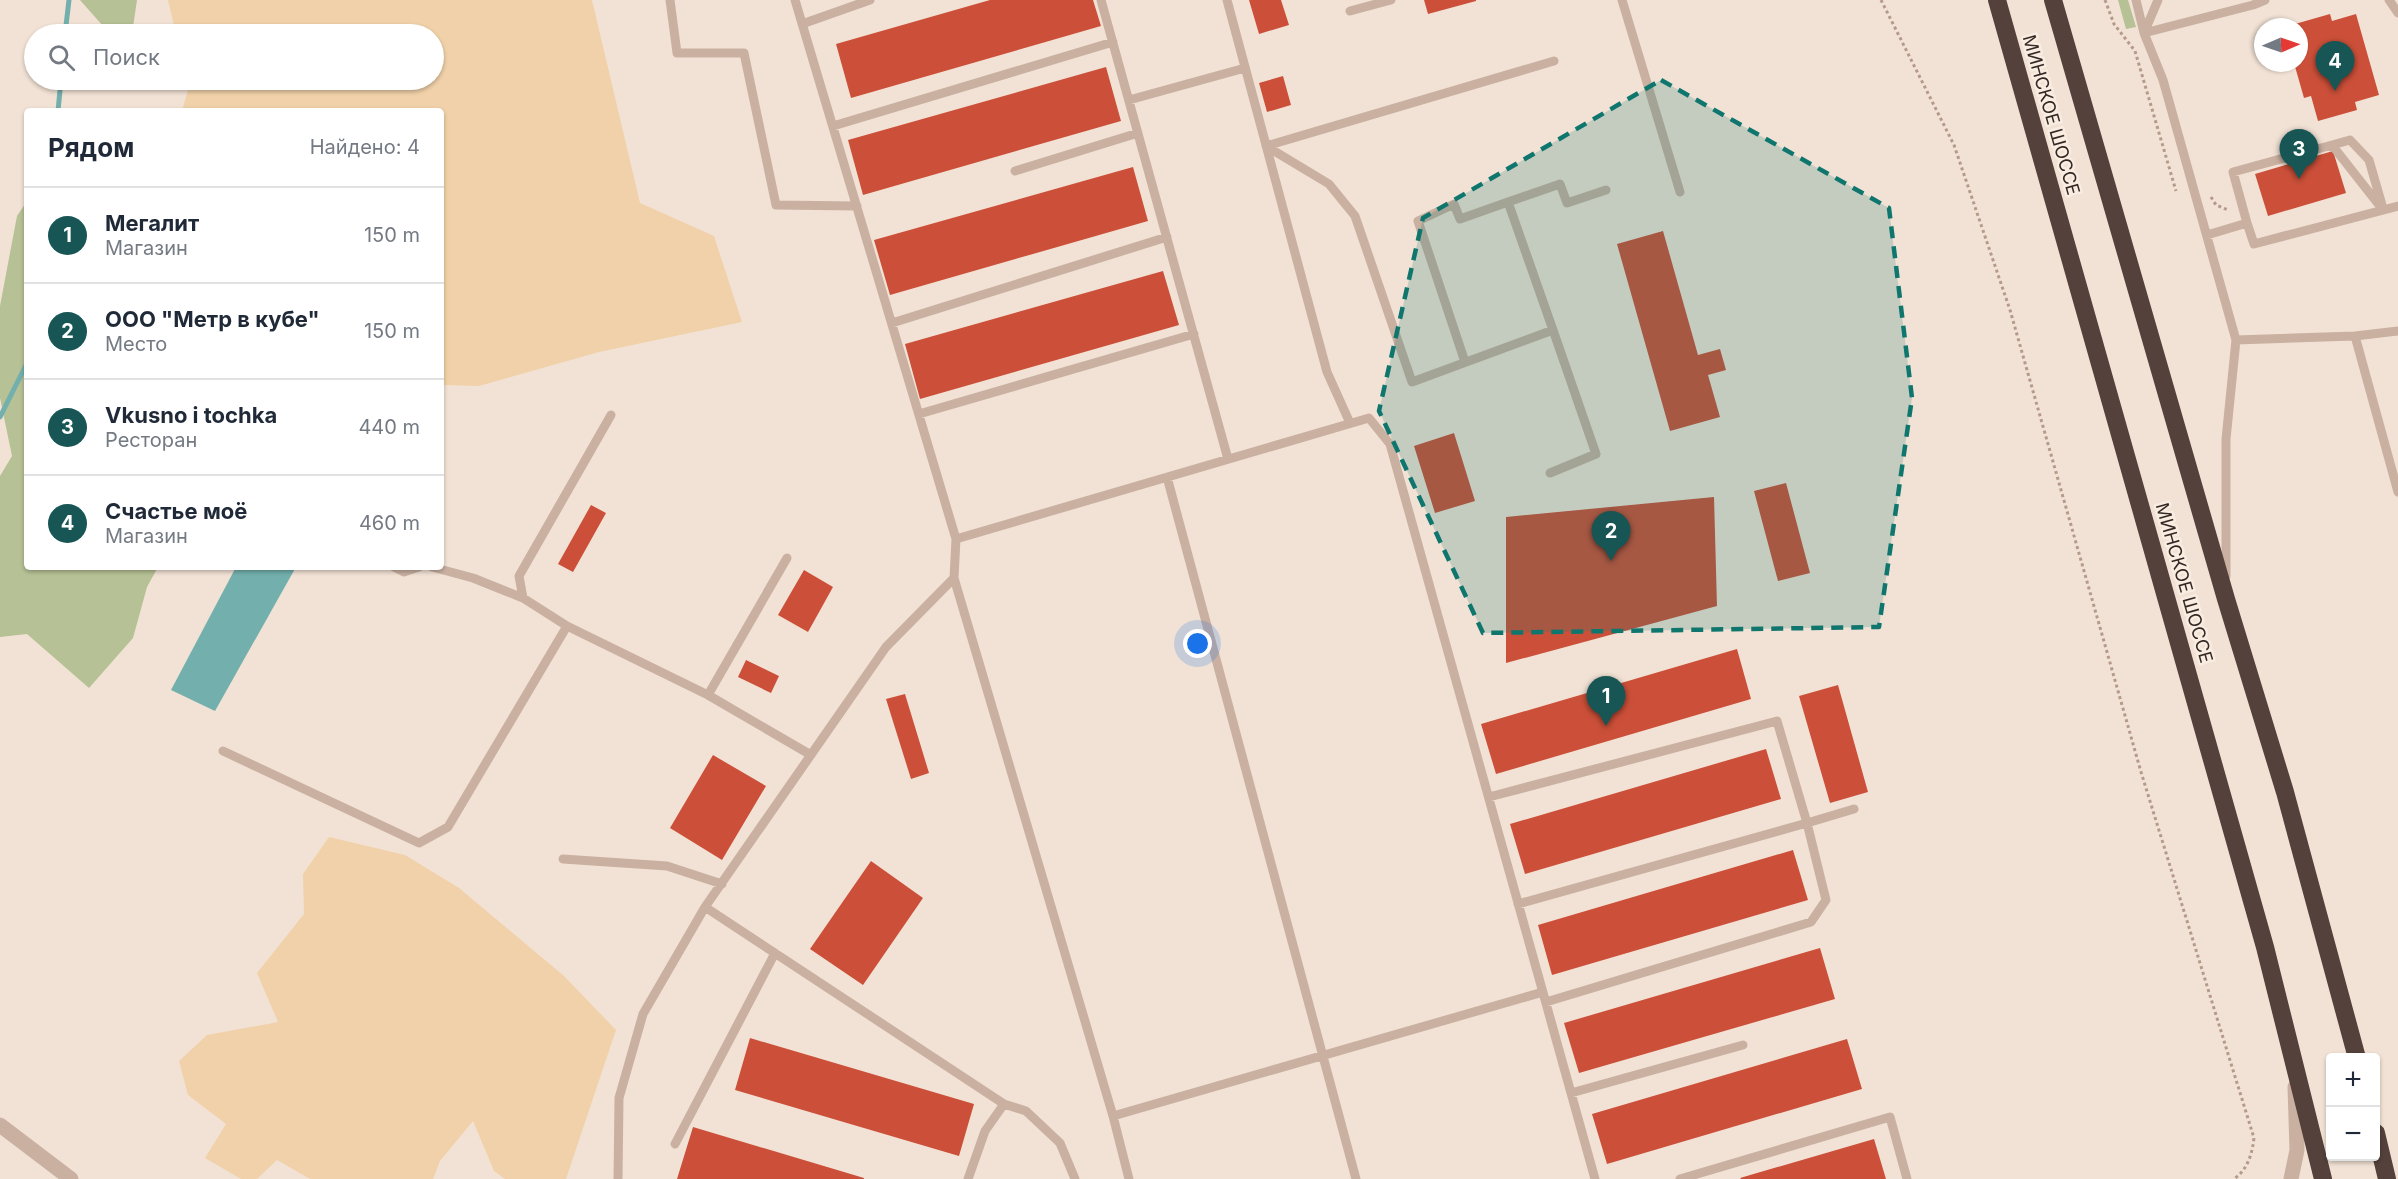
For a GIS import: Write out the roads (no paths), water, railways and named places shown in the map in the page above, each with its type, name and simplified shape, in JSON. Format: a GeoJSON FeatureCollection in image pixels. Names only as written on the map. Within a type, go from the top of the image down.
{"type":"FeatureCollection","features":[{"type":"Feature","properties":{"kind":"highway","name":"МИНСКОЕ ШОССЕ"},"geometry":{"type":"LineString","coordinates":[[1997,0],[2265,947],[2323,1179]]}},
{"type":"Feature","properties":{"kind":"highway","name":"МИНСКОЕ ШОССЕ"},"geometry":{"type":"LineString","coordinates":[[2053,0],[2226,599],[2285,792],[2356,1053]]}},
{"type":"Feature","properties":{"kind":"highway"},"geometry":{"type":"LineString","coordinates":[[2380,1150],[2387,1179]]}},
{"type":"Feature","properties":{"kind":"street"},"geometry":{"type":"LineString","coordinates":[[2291,1179],[2297,1159],[2298,1144],[2294,1063]]}},
{"type":"Feature","properties":{"kind":"street"},"geometry":{"type":"LineString","coordinates":[[0,1125],[71,1179]]}},
{"type":"Feature","properties":{"kind":"lane"},"geometry":{"type":"LineString","coordinates":[[670,0],[677,53],[744,53],[776,205],[857,206]]}},
{"type":"Feature","properties":{"kind":"lane"},"geometry":{"type":"LineString","coordinates":[[795,0],[956,539],[954,578],[1113,1116],[1129,1179]]}},
{"type":"Feature","properties":{"kind":"lane"},"geometry":{"type":"LineString","coordinates":[[802,24],[870,0]]}},
{"type":"Feature","properties":{"kind":"lane"},"geometry":{"type":"LineString","coordinates":[[1101,0],[1228,459]]}},
{"type":"Feature","properties":{"kind":"lane"},"geometry":{"type":"LineString","coordinates":[[1227,0],[1327,372],[1350,423]]}},
{"type":"Feature","properties":{"kind":"lane"},"geometry":{"type":"LineString","coordinates":[[1350,11],[1391,0]]}},
{"type":"Feature","properties":{"kind":"lane"},"geometry":{"type":"LineString","coordinates":[[1622,0],[1680,192]]}},
{"type":"Feature","properties":{"kind":"lane"},"geometry":{"type":"LineString","coordinates":[[2136,0],[2144,33],[2163,80],[2236,340],[2225,459],[2226,599]]}},
{"type":"Feature","properties":{"kind":"lane"},"geometry":{"type":"LineString","coordinates":[[2144,33],[2158,0]]}},
{"type":"Feature","properties":{"kind":"lane"},"geometry":{"type":"LineString","coordinates":[[2144,33],[2265,0]]}},
{"type":"Feature","properties":{"kind":"lane"},"geometry":{"type":"LineString","coordinates":[[2389,0],[2398,13]]}},
{"type":"Feature","properties":{"kind":"lane"},"geometry":{"type":"LineString","coordinates":[[833,126],[1113,42]]}},
{"type":"Feature","properties":{"kind":"lane"},"geometry":{"type":"LineString","coordinates":[[1266,146],[1554,61]]}},
{"type":"Feature","properties":{"kind":"lane"},"geometry":{"type":"LineString","coordinates":[[1129,100],[1245,68]]}},
{"type":"Feature","properties":{"kind":"lane"},"geometry":{"type":"LineString","coordinates":[[1015,171],[1138,133]]}},
{"type":"Feature","properties":{"kind":"lane"},"geometry":{"type":"LineString","coordinates":[[2383,210],[2369,160],[2350,140],[2233,172],[2254,244],[2383,210],[2398,206]]}},
{"type":"Feature","properties":{"kind":"lane"},"geometry":{"type":"LineString","coordinates":[[2332,145],[2383,210]]}},
{"type":"Feature","properties":{"kind":"lane"},"geometry":{"type":"LineString","coordinates":[[1266,146],[1329,184],[1355,216],[1412,382],[1553,330]]}},
{"type":"Feature","properties":{"kind":"lane"},"geometry":{"type":"LineString","coordinates":[[1465,362],[1418,221],[1454,204],[1460,219],[1560,184],[1567,203],[1606,190]]}},
{"type":"Feature","properties":{"kind":"lane"},"geometry":{"type":"LineString","coordinates":[[1508,202],[1596,454],[1550,472]]}},
{"type":"Feature","properties":{"kind":"lane"},"geometry":{"type":"LineString","coordinates":[[2207,235],[2247,223]]}},
{"type":"Feature","properties":{"kind":"lane"},"geometry":{"type":"LineString","coordinates":[[892,323],[1167,237]]}},
{"type":"Feature","properties":{"kind":"lane"},"geometry":{"type":"LineString","coordinates":[[2236,340],[2355,336],[2398,331]]}},
{"type":"Feature","properties":{"kind":"lane"},"geometry":{"type":"LineString","coordinates":[[919,414],[1194,334]]}},
{"type":"Feature","properties":{"kind":"lane"},"geometry":{"type":"LineString","coordinates":[[2355,336],[2398,492]]}},
{"type":"Feature","properties":{"kind":"lane"},"geometry":{"type":"LineString","coordinates":[[523,598],[519,576],[611,415]]}},
{"type":"Feature","properties":{"kind":"lane"},"geometry":{"type":"LineString","coordinates":[[956,539],[1369,418],[1390,444],[1595,1179]]}},
{"type":"Feature","properties":{"kind":"lane"},"geometry":{"type":"LineString","coordinates":[[1167,477],[1356,1179]]}},
{"type":"Feature","properties":{"kind":"lane"},"geometry":{"type":"LineString","coordinates":[[708,695],[787,558]]}},
{"type":"Feature","properties":{"kind":"lane"},"geometry":{"type":"LineString","coordinates":[[443,570],[473,578],[523,598],[567,626],[708,695],[811,756]]}},
{"type":"Feature","properties":{"kind":"lane"},"geometry":{"type":"LineString","coordinates":[[618,1179],[619,1098],[643,1014],[705,907],[886,647],[954,578]]}},
{"type":"Feature","properties":{"kind":"lane"},"geometry":{"type":"LineString","coordinates":[[223,751],[419,843],[448,827],[567,626]]}},
{"type":"Feature","properties":{"kind":"lane"},"geometry":{"type":"LineString","coordinates":[[1489,797],[1777,721],[1807,823],[1826,900],[1811,921],[1546,1002]]}},
{"type":"Feature","properties":{"kind":"lane"},"geometry":{"type":"LineString","coordinates":[[1518,904],[1854,809]]}},
{"type":"Feature","properties":{"kind":"lane"},"geometry":{"type":"LineString","coordinates":[[563,859],[667,866],[722,884]]}},
{"type":"Feature","properties":{"kind":"lane"},"geometry":{"type":"LineString","coordinates":[[705,907],[1004,1104],[1026,1111],[1060,1143],[1075,1179]]}},
{"type":"Feature","properties":{"kind":"lane"},"geometry":{"type":"LineString","coordinates":[[675,1144],[775,953]]}},
{"type":"Feature","properties":{"kind":"lane"},"geometry":{"type":"LineString","coordinates":[[1113,1116],[1543,992]]}},
{"type":"Feature","properties":{"kind":"lane"},"geometry":{"type":"LineString","coordinates":[[1571,1093],[1743,1045]]}},
{"type":"Feature","properties":{"kind":"lane"},"geometry":{"type":"LineString","coordinates":[[968,1179],[984,1131],[1004,1104]]}},
{"type":"Feature","properties":{"kind":"lane"},"geometry":{"type":"LineString","coordinates":[[1680,1179],[1890,1117],[1907,1179]]}},
{"type":"Feature","properties":{"kind":"water"},"geometry":{"type":"Polygon","coordinates":[[[234,570],[294,570],[215,711],[171,690],[234,570]]]}},
{"type":"Feature","properties":{"kind":"waterway"},"geometry":{"type":"LineString","coordinates":[[66,24],[69,0]]}},
{"type":"Feature","properties":{"kind":"waterway"},"geometry":{"type":"LineString","coordinates":[[58,108],[60,90]]}},
{"type":"Feature","properties":{"kind":"waterway"},"geometry":{"type":"LineString","coordinates":[[0,417],[24,369]]}},
{"type":"Feature","properties":{"kind":"place","name":"Счастье моё"},"geometry":{"type":"Point","coordinates":[2335,91]}},
{"type":"Feature","properties":{"kind":"place","name":"Vkusno i tochka"},"geometry":{"type":"Point","coordinates":[2299,179]}},
{"type":"Feature","properties":{"kind":"place","name":"ООО \"Метр в кубе\""},"geometry":{"type":"Point","coordinates":[1611,561]}},
{"type":"Feature","properties":{"kind":"place","name":"Мегалит"},"geometry":{"type":"Point","coordinates":[1606,726]}}]}
